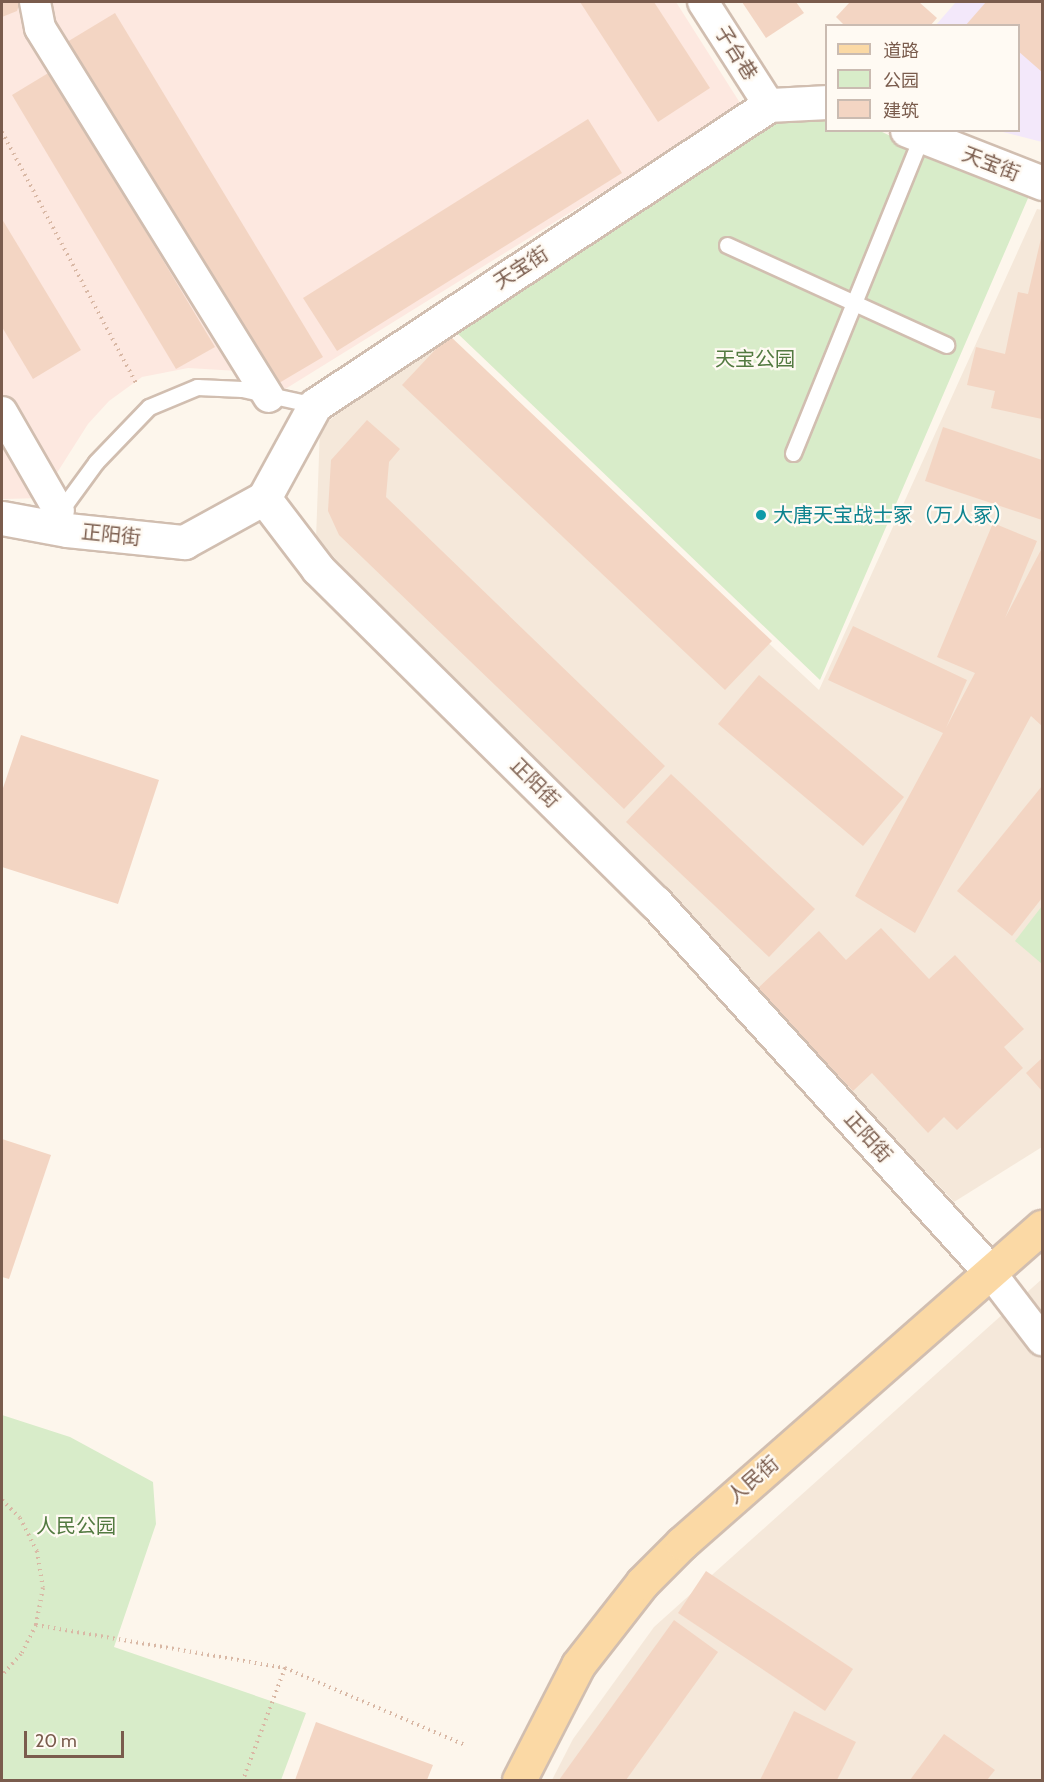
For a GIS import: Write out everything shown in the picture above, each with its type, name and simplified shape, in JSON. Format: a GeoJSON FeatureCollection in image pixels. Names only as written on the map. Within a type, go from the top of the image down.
{"type":"FeatureCollection","features":[{"type":"Feature","properties":{"kind":"main road","name":"人民街"},"geometry":{"type":"LineString","coordinates":[[519,1780],[542,1729],[587,1651],[655,1569],[1042,1227]]}},
{"type":"Feature","properties":{"kind":"main road"},"geometry":{"type":"LineString","coordinates":[[504,1780],[542,1729]]}},
{"type":"Feature","properties":{"kind":"street"},"geometry":{"type":"LineString","coordinates":[[35,2],[40,28],[269,397]]}},
{"type":"Feature","properties":{"kind":"street","name":"子台巷"},"geometry":{"type":"LineString","coordinates":[[703,2],[769,105]]}},
{"type":"Feature","properties":{"kind":"street"},"geometry":{"type":"LineString","coordinates":[[769,105],[825,102]]}},
{"type":"Feature","properties":{"kind":"street","name":"天宝街"},"geometry":{"type":"LineString","coordinates":[[264,498],[315,405],[769,105]]}},
{"type":"Feature","properties":{"kind":"street","name":"天宝街"},"geometry":{"type":"LineString","coordinates":[[915,133],[1042,183]]}},
{"type":"Feature","properties":{"kind":"street"},"geometry":{"type":"LineString","coordinates":[[2,412],[54,519]]}},
{"type":"Feature","properties":{"kind":"street","name":"正阳街"},"geometry":{"type":"LineString","coordinates":[[2,518],[54,519],[184,542],[264,498],[318,568],[655,902],[990,1272]]}},
{"type":"Feature","properties":{"kind":"street"},"geometry":{"type":"LineString","coordinates":[[990,1272],[1042,1340]]}},
{"type":"Feature","properties":{"kind":"lane"},"geometry":{"type":"LineString","coordinates":[[793,453],[915,133]]}},
{"type":"Feature","properties":{"kind":"lane"},"geometry":{"type":"LineString","coordinates":[[728,245],[946,345]]}},
{"type":"Feature","properties":{"kind":"lane"},"geometry":{"type":"LineString","coordinates":[[54,519],[96,462],[149,407],[197,387],[242,389],[269,397],[315,405]]}},
{"type":"Feature","properties":{"kind":"path"},"geometry":{"type":"LineString","coordinates":[[2,132],[149,407]]}},
{"type":"Feature","properties":{"kind":"path"},"geometry":{"type":"LineString","coordinates":[[2,1500],[20,1518],[37,1551],[43,1588],[36,1625],[21,1654],[2,1675]]}},
{"type":"Feature","properties":{"kind":"path"},"geometry":{"type":"LineString","coordinates":[[36,1625],[285,1668],[465,1745]]}},
{"type":"Feature","properties":{"kind":"path"},"geometry":{"type":"LineString","coordinates":[[243,1780],[285,1668]]}},
{"type":"Feature","properties":{"kind":"shaded area"},"geometry":{"type":"Polygon","coordinates":[[[2,2],[676,2],[742,106],[282,391],[238,371],[188,368],[142,377],[109,401],[88,424],[41,498],[2,499],[2,2]]]}},
{"type":"Feature","properties":{"kind":"shaded area"},"geometry":{"type":"Polygon","coordinates":[[[956,2],[1042,2],[1042,142],[1003,132],[1020,132],[1020,24],[937,24],[956,2]]]}},
{"type":"Feature","properties":{"kind":"shaded area"},"geometry":{"type":"Polygon","coordinates":[[[1037,209],[1042,210],[1042,1147],[954,1202],[723,954],[316,539],[320,428],[436,334],[819,690],[1037,209]]]}},
{"type":"Feature","properties":{"kind":"shaded area"},"geometry":{"type":"Polygon","coordinates":[[[1042,1279],[1042,1780],[552,1780],[573,1739],[654,1627],[1042,1279]]]}},
{"type":"Feature","properties":{"kind":"green space","name":"天宝公园"},"geometry":{"type":"Polygon","coordinates":[[[825,114],[825,132],[882,132],[986,181],[1032,189],[820,680],[455,331],[772,117],[825,114]]]}},
{"type":"Feature","properties":{"kind":"green space"},"geometry":{"type":"Polygon","coordinates":[[[1042,906],[1042,964],[1015,941],[1042,906]]]}},
{"type":"Feature","properties":{"kind":"green space","name":"人民公园"},"geometry":{"type":"Polygon","coordinates":[[[2,1415],[70,1437],[153,1482],[156,1524],[114,1647],[306,1713],[281,1780],[2,1780],[2,1415]]]}},
{"type":"Feature","properties":{"kind":"building"},"geometry":{"type":"Polygon","coordinates":[[[2,2],[20,2],[17,11],[2,17],[2,2]]]}},
{"type":"Feature","properties":{"kind":"building"},"geometry":{"type":"Polygon","coordinates":[[[580,2],[654,2],[710,88],[658,122],[580,2]]]}},
{"type":"Feature","properties":{"kind":"building"},"geometry":{"type":"Polygon","coordinates":[[[742,2],[796,2],[804,13],[766,38],[742,2]]]}},
{"type":"Feature","properties":{"kind":"building"},"geometry":{"type":"Polygon","coordinates":[[[850,2],[919,2],[937,18],[932,24],[843,24],[836,17],[850,2]]]}},
{"type":"Feature","properties":{"kind":"building"},"geometry":{"type":"Polygon","coordinates":[[[986,2],[1042,2],[1042,72],[1020,53],[1020,24],[967,24],[986,2]]]}},
{"type":"Feature","properties":{"kind":"building"},"geometry":{"type":"Polygon","coordinates":[[[115,13],[323,357],[274,386],[67,42],[115,13]]]}},
{"type":"Feature","properties":{"kind":"building"},"geometry":{"type":"Polygon","coordinates":[[[50,72],[215,347],[176,369],[12,95],[50,72]]]}},
{"type":"Feature","properties":{"kind":"building"},"geometry":{"type":"Polygon","coordinates":[[[588,119],[622,173],[337,351],[303,298],[588,119]]]}},
{"type":"Feature","properties":{"kind":"building"},"geometry":{"type":"Polygon","coordinates":[[[2,219],[81,350],[33,379],[2,327],[2,219]]]}},
{"type":"Feature","properties":{"kind":"building"},"geometry":{"type":"Polygon","coordinates":[[[1042,234],[1042,419],[991,408],[995,391],[967,385],[976,347],[1005,354],[1018,292],[1028,294],[1042,234]]]}},
{"type":"Feature","properties":{"kind":"building"},"geometry":{"type":"Polygon","coordinates":[[[449,335],[772,641],[725,690],[402,385],[449,335]]]}},
{"type":"Feature","properties":{"kind":"building"},"geometry":{"type":"Polygon","coordinates":[[[367,420],[400,449],[389,462],[386,497],[665,766],[624,809],[339,535],[328,511],[331,460],[367,420]]]}},
{"type":"Feature","properties":{"kind":"building"},"geometry":{"type":"Polygon","coordinates":[[[943,427],[1042,460],[1042,520],[925,481],[943,427]]]}},
{"type":"Feature","properties":{"kind":"building"},"geometry":{"type":"Polygon","coordinates":[[[993,523],[1037,541],[1005,618],[1042,548],[1042,726],[1031,716],[915,933],[855,896],[943,733],[828,680],[853,626],[967,680],[946,728],[975,673],[937,657],[993,523]]]}},
{"type":"Feature","properties":{"kind":"building"},"geometry":{"type":"Polygon","coordinates":[[[759,675],[904,797],[863,846],[718,724],[759,675]]]}},
{"type":"Feature","properties":{"kind":"building"},"geometry":{"type":"Polygon","coordinates":[[[21,735],[159,780],[118,904],[2,867],[2,791],[21,735]]]}},
{"type":"Feature","properties":{"kind":"building"},"geometry":{"type":"Polygon","coordinates":[[[671,774],[815,909],[769,957],[626,822],[671,774]]]}},
{"type":"Feature","properties":{"kind":"building"},"geometry":{"type":"Polygon","coordinates":[[[1042,786],[1042,898],[1012,936],[957,891],[1042,786]]]}},
{"type":"Feature","properties":{"kind":"building"},"geometry":{"type":"Polygon","coordinates":[[[881,928],[929,979],[955,955],[1024,1029],[1004,1047],[1023,1068],[957,1130],[944,1117],[928,1133],[872,1073],[853,1091],[757,989],[819,931],[846,960],[881,928]]]}},
{"type":"Feature","properties":{"kind":"building"},"geometry":{"type":"Polygon","coordinates":[[[1042,1058],[1042,1091],[1026,1073],[1042,1058]]]}},
{"type":"Feature","properties":{"kind":"building"},"geometry":{"type":"Polygon","coordinates":[[[2,1139],[51,1155],[9,1279],[2,1277],[2,1139]]]}},
{"type":"Feature","properties":{"kind":"building"},"geometry":{"type":"Polygon","coordinates":[[[706,1571],[853,1669],[825,1711],[678,1613],[706,1571]]]}},
{"type":"Feature","properties":{"kind":"building"},"geometry":{"type":"Polygon","coordinates":[[[674,1620],[718,1652],[626,1780],[559,1780],[674,1620]]]}},
{"type":"Feature","properties":{"kind":"building"},"geometry":{"type":"Polygon","coordinates":[[[794,1711],[856,1742],[837,1780],[760,1780],[794,1711]]]}},
{"type":"Feature","properties":{"kind":"building"},"geometry":{"type":"Polygon","coordinates":[[[316,1722],[433,1765],[427,1780],[295,1780],[316,1722]]]}},
{"type":"Feature","properties":{"kind":"building"},"geometry":{"type":"Polygon","coordinates":[[[944,1734],[995,1770],[987,1780],[910,1780],[944,1734]]]}},
{"type":"Feature","properties":{"kind":"place","name":"大唐天宝战士冢（万人冢）"},"geometry":{"type":"Point","coordinates":[761,515]}}]}
